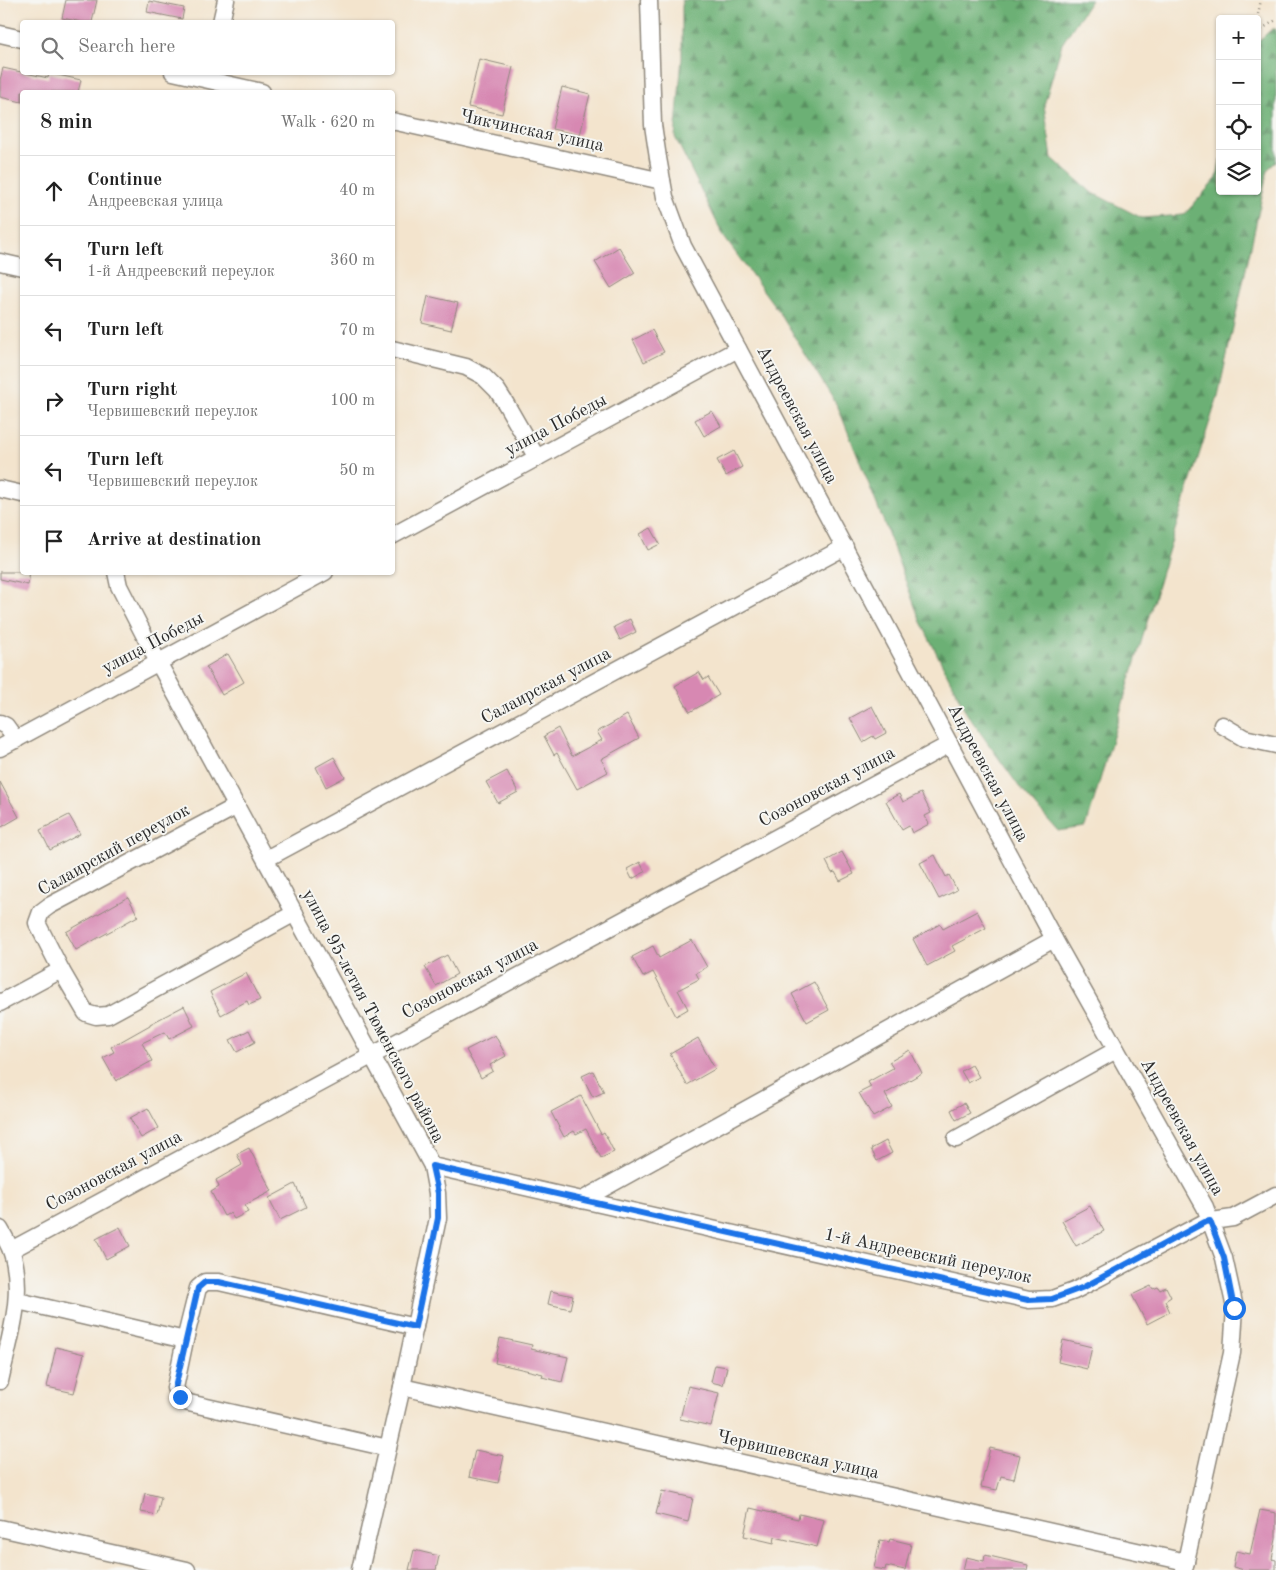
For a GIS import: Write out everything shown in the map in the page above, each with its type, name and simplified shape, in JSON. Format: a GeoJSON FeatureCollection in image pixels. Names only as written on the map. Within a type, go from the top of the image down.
{"type":"FeatureCollection","features":[{"type":"Feature","properties":{"kind":"street"},"geometry":{"type":"LineString","coordinates":[[221,20],[226,0]]}},
{"type":"Feature","properties":{"kind":"street","name":"Андреевская улица"},"geometry":{"type":"LineString","coordinates":[[649,0],[653,125],[667,204],[683,246],[1054,939],[1205,1207],[1224,1258],[1234,1308],[1232,1353],[1185,1566]]}},
{"type":"Feature","properties":{"kind":"street"},"geometry":{"type":"LineString","coordinates":[[0,34],[20,39]]}},
{"type":"Feature","properties":{"kind":"street"},"geometry":{"type":"LineString","coordinates":[[183,75],[207,82],[251,90]]}},
{"type":"Feature","properties":{"kind":"street","name":"Чикчинская улица"},"geometry":{"type":"LineString","coordinates":[[395,122],[662,181]]}},
{"type":"Feature","properties":{"kind":"street"},"geometry":{"type":"LineString","coordinates":[[0,262],[20,267]]}},
{"type":"Feature","properties":{"kind":"street","name":"улица Победы"},"geometry":{"type":"LineString","coordinates":[[395,534],[738,349]]}},
{"type":"Feature","properties":{"kind":"street"},"geometry":{"type":"LineString","coordinates":[[395,351],[466,367],[483,376],[497,390],[537,458]]}},
{"type":"Feature","properties":{"kind":"street"},"geometry":{"type":"LineString","coordinates":[[0,489],[20,494]]}},
{"type":"Feature","properties":{"kind":"street","name":"Салаирская улица"},"geometry":{"type":"LineString","coordinates":[[266,859],[845,547]]}},
{"type":"Feature","properties":{"kind":"street","name":"улица 95-летия Тюменского района"},"geometry":{"type":"LineString","coordinates":[[117,575],[119,586],[158,662],[432,1166],[438,1193],[438,1218],[360,1570]]}},
{"type":"Feature","properties":{"kind":"street","name":"улица Победы"},"geometry":{"type":"LineString","coordinates":[[0,748],[319,575]]}},
{"type":"Feature","properties":{"kind":"street"},"geometry":{"type":"LineString","coordinates":[[0,723],[6,726],[16,740]]}},
{"type":"Feature","properties":{"kind":"street"},"geometry":{"type":"LineString","coordinates":[[1222,726],[1244,738],[1276,745]]}},
{"type":"Feature","properties":{"kind":"street","name":"Созоновская улица"},"geometry":{"type":"LineString","coordinates":[[11,1250],[950,744]]}},
{"type":"Feature","properties":{"kind":"street","name":"Салаирский переулок"},"geometry":{"type":"LineString","coordinates":[[236,806],[49,906],[42,912],[37,923],[61,970],[86,1013],[96,1016],[108,1015],[295,913]]}},
{"type":"Feature","properties":{"kind":"street"},"geometry":{"type":"LineString","coordinates":[[582,1200],[1054,939]]}},
{"type":"Feature","properties":{"kind":"street"},"geometry":{"type":"LineString","coordinates":[[0,1003],[61,970]]}},
{"type":"Feature","properties":{"kind":"street"},"geometry":{"type":"LineString","coordinates":[[956,1139],[1116,1050]]}},
{"type":"Feature","properties":{"kind":"street","name":"1-й Андреевский переулок"},"geometry":{"type":"LineString","coordinates":[[432,1166],[1028,1300],[1052,1299],[1084,1287],[1205,1222],[1234,1218],[1276,1195]]}},
{"type":"Feature","properties":{"kind":"street"},"geometry":{"type":"LineString","coordinates":[[0,1229],[11,1250],[18,1301],[0,1381]]}},
{"type":"Feature","properties":{"kind":"street"},"geometry":{"type":"LineString","coordinates":[[388,1448],[189,1403],[180,1397],[175,1388],[185,1340],[198,1288],[205,1282],[219,1282],[415,1327]]}},
{"type":"Feature","properties":{"kind":"street"},"geometry":{"type":"LineString","coordinates":[[18,1301],[185,1340]]}},
{"type":"Feature","properties":{"kind":"street","name":"Червишевская улица"},"geometry":{"type":"LineString","coordinates":[[402,1387],[1185,1566]]}},
{"type":"Feature","properties":{"kind":"street"},"geometry":{"type":"LineString","coordinates":[[0,1528],[186,1570]]}},
{"type":"Feature","properties":{"kind":"path"},"geometry":{"type":"LineString","coordinates":[[1258,15],[1261,0]]}},
{"type":"Feature","properties":{"kind":"path"},"geometry":{"type":"LineString","coordinates":[[1261,29],[1276,20]]}},
{"type":"Feature","properties":{"kind":"green space"},"geometry":{"type":"Polygon","coordinates":[[[682,0],[1091,0],[1062,44],[1044,105],[1052,158],[1091,192],[1142,218],[1184,215],[1216,179],[1216,195],[1261,195],[1261,39],[1272,29],[1276,29],[1276,162],[1268,169],[1218,396],[1168,552],[1086,827],[1058,831],[1020,788],[967,714],[920,620],[838,407],[779,312],[724,237],[675,137],[682,58],[682,0]]]}},
{"type":"Feature","properties":{"kind":"building"},"geometry":{"type":"Polygon","coordinates":[[[66,0],[97,0],[92,20],[62,18],[66,0]]]}},
{"type":"Feature","properties":{"kind":"building"},"geometry":{"type":"Polygon","coordinates":[[[149,1],[184,8],[182,19],[147,12],[149,1]]]}},
{"type":"Feature","properties":{"kind":"building"},"geometry":{"type":"Polygon","coordinates":[[[479,59],[513,67],[502,114],[468,107],[479,59]]]}},
{"type":"Feature","properties":{"kind":"building"},"geometry":{"type":"Polygon","coordinates":[[[3,68],[20,72],[20,75],[34,75],[48,78],[49,75],[58,75],[81,80],[78,90],[20,90],[20,102],[0,97],[0,80],[3,68]]]}},
{"type":"Feature","properties":{"kind":"building"},"geometry":{"type":"Polygon","coordinates":[[[562,87],[590,94],[580,135],[552,129],[562,87]]]}},
{"type":"Feature","properties":{"kind":"building"},"geometry":{"type":"Polygon","coordinates":[[[619,247],[635,273],[611,288],[595,262],[619,247]]]}},
{"type":"Feature","properties":{"kind":"building"},"geometry":{"type":"Polygon","coordinates":[[[428,296],[458,303],[451,330],[422,323],[428,296]]]}},
{"type":"Feature","properties":{"kind":"building"},"geometry":{"type":"Polygon","coordinates":[[[652,330],[664,352],[644,362],[633,340],[652,330]]]}},
{"type":"Feature","properties":{"kind":"building"},"geometry":{"type":"Polygon","coordinates":[[[712,411],[721,426],[704,436],[695,420],[712,411]]]}},
{"type":"Feature","properties":{"kind":"building"},"geometry":{"type":"Polygon","coordinates":[[[734,451],[742,467],[726,476],[717,460],[734,451]]]}},
{"type":"Feature","properties":{"kind":"building"},"geometry":{"type":"Polygon","coordinates":[[[651,528],[660,544],[648,550],[640,534],[651,528]]]}},
{"type":"Feature","properties":{"kind":"building"},"geometry":{"type":"Polygon","coordinates":[[[0,572],[20,572],[20,575],[30,575],[28,585],[0,579],[0,572]]]}},
{"type":"Feature","properties":{"kind":"building"},"geometry":{"type":"Polygon","coordinates":[[[630,619],[636,632],[620,640],[614,627],[630,619]]]}},
{"type":"Feature","properties":{"kind":"building"},"geometry":{"type":"Polygon","coordinates":[[[228,654],[244,682],[222,695],[206,667],[228,654]]]}},
{"type":"Feature","properties":{"kind":"building"},"geometry":{"type":"Polygon","coordinates":[[[699,672],[704,680],[708,677],[719,695],[690,712],[675,686],[699,672]]]}},
{"type":"Feature","properties":{"kind":"building"},"geometry":{"type":"Polygon","coordinates":[[[872,706],[886,733],[875,739],[873,736],[863,742],[850,718],[872,706]]]}},
{"type":"Feature","properties":{"kind":"building"},"geometry":{"type":"Polygon","coordinates":[[[627,715],[639,738],[601,759],[608,772],[577,789],[557,753],[554,755],[544,736],[558,728],[572,756],[602,740],[597,732],[627,715]]]}},
{"type":"Feature","properties":{"kind":"building"},"geometry":{"type":"Polygon","coordinates":[[[334,757],[345,777],[326,787],[316,767],[334,757]]]}},
{"type":"Feature","properties":{"kind":"building"},"geometry":{"type":"Polygon","coordinates":[[[507,771],[518,792],[498,803],[486,782],[507,771]]]}},
{"type":"Feature","properties":{"kind":"building"},"geometry":{"type":"Polygon","coordinates":[[[0,782],[19,817],[0,828],[0,782]]]}},
{"type":"Feature","properties":{"kind":"building"},"geometry":{"type":"Polygon","coordinates":[[[921,793],[931,813],[925,816],[929,824],[912,833],[909,826],[902,830],[886,801],[899,794],[903,802],[921,793]]]}},
{"type":"Feature","properties":{"kind":"building"},"geometry":{"type":"Polygon","coordinates":[[[69,815],[80,834],[50,850],[40,830],[69,815]]]}},
{"type":"Feature","properties":{"kind":"building"},"geometry":{"type":"Polygon","coordinates":[[[842,852],[854,874],[840,881],[835,872],[832,873],[826,861],[842,852]]]}},
{"type":"Feature","properties":{"kind":"building"},"geometry":{"type":"Polygon","coordinates":[[[935,855],[946,877],[949,875],[957,890],[939,899],[920,863],[935,855]]]}},
{"type":"Feature","properties":{"kind":"building"},"geometry":{"type":"Polygon","coordinates":[[[640,862],[645,872],[632,879],[627,869],[640,862]]]}},
{"type":"Feature","properties":{"kind":"building"},"geometry":{"type":"Polygon","coordinates":[[[128,897],[138,916],[76,950],[66,932],[128,897]]]}},
{"type":"Feature","properties":{"kind":"building"},"geometry":{"type":"Polygon","coordinates":[[[977,911],[986,928],[952,946],[955,951],[927,966],[913,939],[940,924],[943,929],[977,911]]]}},
{"type":"Feature","properties":{"kind":"building"},"geometry":{"type":"Polygon","coordinates":[[[692,940],[707,967],[696,973],[699,979],[678,990],[688,1009],[676,1016],[653,972],[643,977],[632,957],[653,946],[659,958],[692,940]]]}},
{"type":"Feature","properties":{"kind":"building"},"geometry":{"type":"Polygon","coordinates":[[[447,955],[457,974],[436,986],[425,967],[447,955]]]}},
{"type":"Feature","properties":{"kind":"building"},"geometry":{"type":"Polygon","coordinates":[[[246,973],[260,1000],[249,1005],[247,1001],[221,1015],[210,992],[246,973]]]}},
{"type":"Feature","properties":{"kind":"building"},"geometry":{"type":"Polygon","coordinates":[[[814,982],[829,1010],[807,1022],[792,994],[814,982]]]}},
{"type":"Feature","properties":{"kind":"building"},"geometry":{"type":"Polygon","coordinates":[[[184,1006],[194,1026],[169,1039],[165,1032],[142,1043],[152,1061],[116,1081],[103,1058],[114,1052],[111,1047],[184,1006]]]}},
{"type":"Feature","properties":{"kind":"building"},"geometry":{"type":"Polygon","coordinates":[[[249,1030],[255,1042],[237,1052],[230,1040],[249,1030]]]}},
{"type":"Feature","properties":{"kind":"building"},"geometry":{"type":"Polygon","coordinates":[[[495,1035],[506,1056],[490,1065],[493,1071],[481,1078],[466,1050],[495,1035]]]}},
{"type":"Feature","properties":{"kind":"building"},"geometry":{"type":"Polygon","coordinates":[[[698,1038],[715,1069],[687,1085],[670,1054],[698,1038]]]}},
{"type":"Feature","properties":{"kind":"building"},"geometry":{"type":"Polygon","coordinates":[[[910,1050],[922,1073],[885,1094],[892,1107],[873,1117],[859,1093],[871,1087],[868,1082],[893,1068],[889,1062],[910,1050]]]}},
{"type":"Feature","properties":{"kind":"building"},"geometry":{"type":"Polygon","coordinates":[[[972,1065],[979,1077],[968,1083],[961,1071],[972,1065]]]}},
{"type":"Feature","properties":{"kind":"building"},"geometry":{"type":"Polygon","coordinates":[[[593,1071],[604,1092],[593,1097],[582,1076],[593,1071]]]}},
{"type":"Feature","properties":{"kind":"building"},"geometry":{"type":"Polygon","coordinates":[[[581,1096],[601,1134],[604,1132],[614,1152],[601,1158],[586,1129],[576,1134],[574,1131],[564,1137],[551,1112],[581,1096]]]}},
{"type":"Feature","properties":{"kind":"building"},"geometry":{"type":"Polygon","coordinates":[[[964,1103],[970,1113],[956,1120],[951,1110],[964,1103]]]}},
{"type":"Feature","properties":{"kind":"building"},"geometry":{"type":"Polygon","coordinates":[[[148,1108],[159,1128],[141,1138],[130,1118],[148,1108]]]}},
{"type":"Feature","properties":{"kind":"building"},"geometry":{"type":"Polygon","coordinates":[[[886,1141],[892,1153],[877,1161],[871,1149],[886,1141]]]}},
{"type":"Feature","properties":{"kind":"building"},"geometry":{"type":"Polygon","coordinates":[[[249,1148],[272,1191],[245,1205],[248,1212],[234,1219],[230,1213],[224,1216],[211,1192],[219,1187],[216,1180],[242,1165],[237,1154],[249,1148]]]}},
{"type":"Feature","properties":{"kind":"building"},"geometry":{"type":"Polygon","coordinates":[[[295,1184],[306,1207],[280,1220],[269,1198],[295,1184]]]}},
{"type":"Feature","properties":{"kind":"building"},"geometry":{"type":"Polygon","coordinates":[[[1090,1206],[1104,1231],[1076,1246],[1062,1221],[1090,1206]]]}},
{"type":"Feature","properties":{"kind":"building"},"geometry":{"type":"Polygon","coordinates":[[[120,1227],[130,1246],[106,1259],[96,1239],[120,1227]]]}},
{"type":"Feature","properties":{"kind":"building"},"geometry":{"type":"Polygon","coordinates":[[[1151,1286],[1153,1289],[1158,1287],[1160,1290],[1166,1287],[1171,1297],[1165,1301],[1170,1312],[1147,1324],[1132,1295],[1151,1286]]]}},
{"type":"Feature","properties":{"kind":"building"},"geometry":{"type":"Polygon","coordinates":[[[551,1291],[573,1296],[570,1309],[548,1304],[551,1291]]]}},
{"type":"Feature","properties":{"kind":"building"},"geometry":{"type":"Polygon","coordinates":[[[500,1338],[532,1345],[531,1349],[568,1357],[562,1382],[542,1377],[543,1374],[495,1363],[500,1338]]]}},
{"type":"Feature","properties":{"kind":"building"},"geometry":{"type":"Polygon","coordinates":[[[1063,1340],[1092,1347],[1087,1369],[1058,1362],[1063,1340]]]}},
{"type":"Feature","properties":{"kind":"building"},"geometry":{"type":"Polygon","coordinates":[[[56,1347],[84,1354],[74,1393],[47,1387],[56,1347]]]}},
{"type":"Feature","properties":{"kind":"building"},"geometry":{"type":"Polygon","coordinates":[[[715,1365],[727,1367],[723,1385],[711,1382],[715,1365]]]}},
{"type":"Feature","properties":{"kind":"building"},"geometry":{"type":"Polygon","coordinates":[[[688,1386],[719,1393],[711,1426],[680,1419],[688,1386]]]}},
{"type":"Feature","properties":{"kind":"building"},"geometry":{"type":"Polygon","coordinates":[[[990,1448],[1020,1455],[1014,1479],[1001,1476],[997,1490],[981,1487],[990,1448]]]}},
{"type":"Feature","properties":{"kind":"building"},"geometry":{"type":"Polygon","coordinates":[[[475,1450],[504,1456],[498,1483],[469,1477],[475,1450]]]}},
{"type":"Feature","properties":{"kind":"building"},"geometry":{"type":"Polygon","coordinates":[[[662,1491],[693,1498],[688,1522],[656,1514],[662,1491]]]}},
{"type":"Feature","properties":{"kind":"building"},"geometry":{"type":"Polygon","coordinates":[[[145,1493],[161,1497],[157,1515],[141,1512],[145,1493]]]}},
{"type":"Feature","properties":{"kind":"building"},"geometry":{"type":"Polygon","coordinates":[[[750,1508],[798,1519],[799,1514],[824,1520],[817,1547],[775,1537],[774,1543],[744,1536],[750,1508]]]}},
{"type":"Feature","properties":{"kind":"building"},"geometry":{"type":"Polygon","coordinates":[[[1260,1510],[1276,1513],[1276,1539],[1272,1559],[1276,1560],[1276,1570],[1244,1570],[1233,1567],[1236,1551],[1250,1554],[1260,1510]]]}},
{"type":"Feature","properties":{"kind":"building"},"geometry":{"type":"Polygon","coordinates":[[[890,1539],[911,1544],[905,1570],[886,1566],[885,1570],[874,1568],[880,1540],[889,1542],[890,1539]]]}},
{"type":"Feature","properties":{"kind":"building"},"geometry":{"type":"Polygon","coordinates":[[[414,1550],[439,1556],[436,1570],[409,1570],[414,1550]]]}},
{"type":"Feature","properties":{"kind":"building"},"geometry":{"type":"Polygon","coordinates":[[[985,1555],[1028,1565],[1027,1570],[963,1570],[966,1557],[984,1561],[985,1555]]]}},
{"type":"Feature","properties":{"kind":"route"},"geometry":{"type":"LineString","coordinates":[[180,1397],[175,1388],[185,1340],[198,1288],[205,1282],[219,1282],[415,1327],[438,1218],[438,1193],[432,1166],[1028,1300],[1052,1299],[1084,1287],[1210,1221],[1224,1258],[1234,1308]]}}]}
